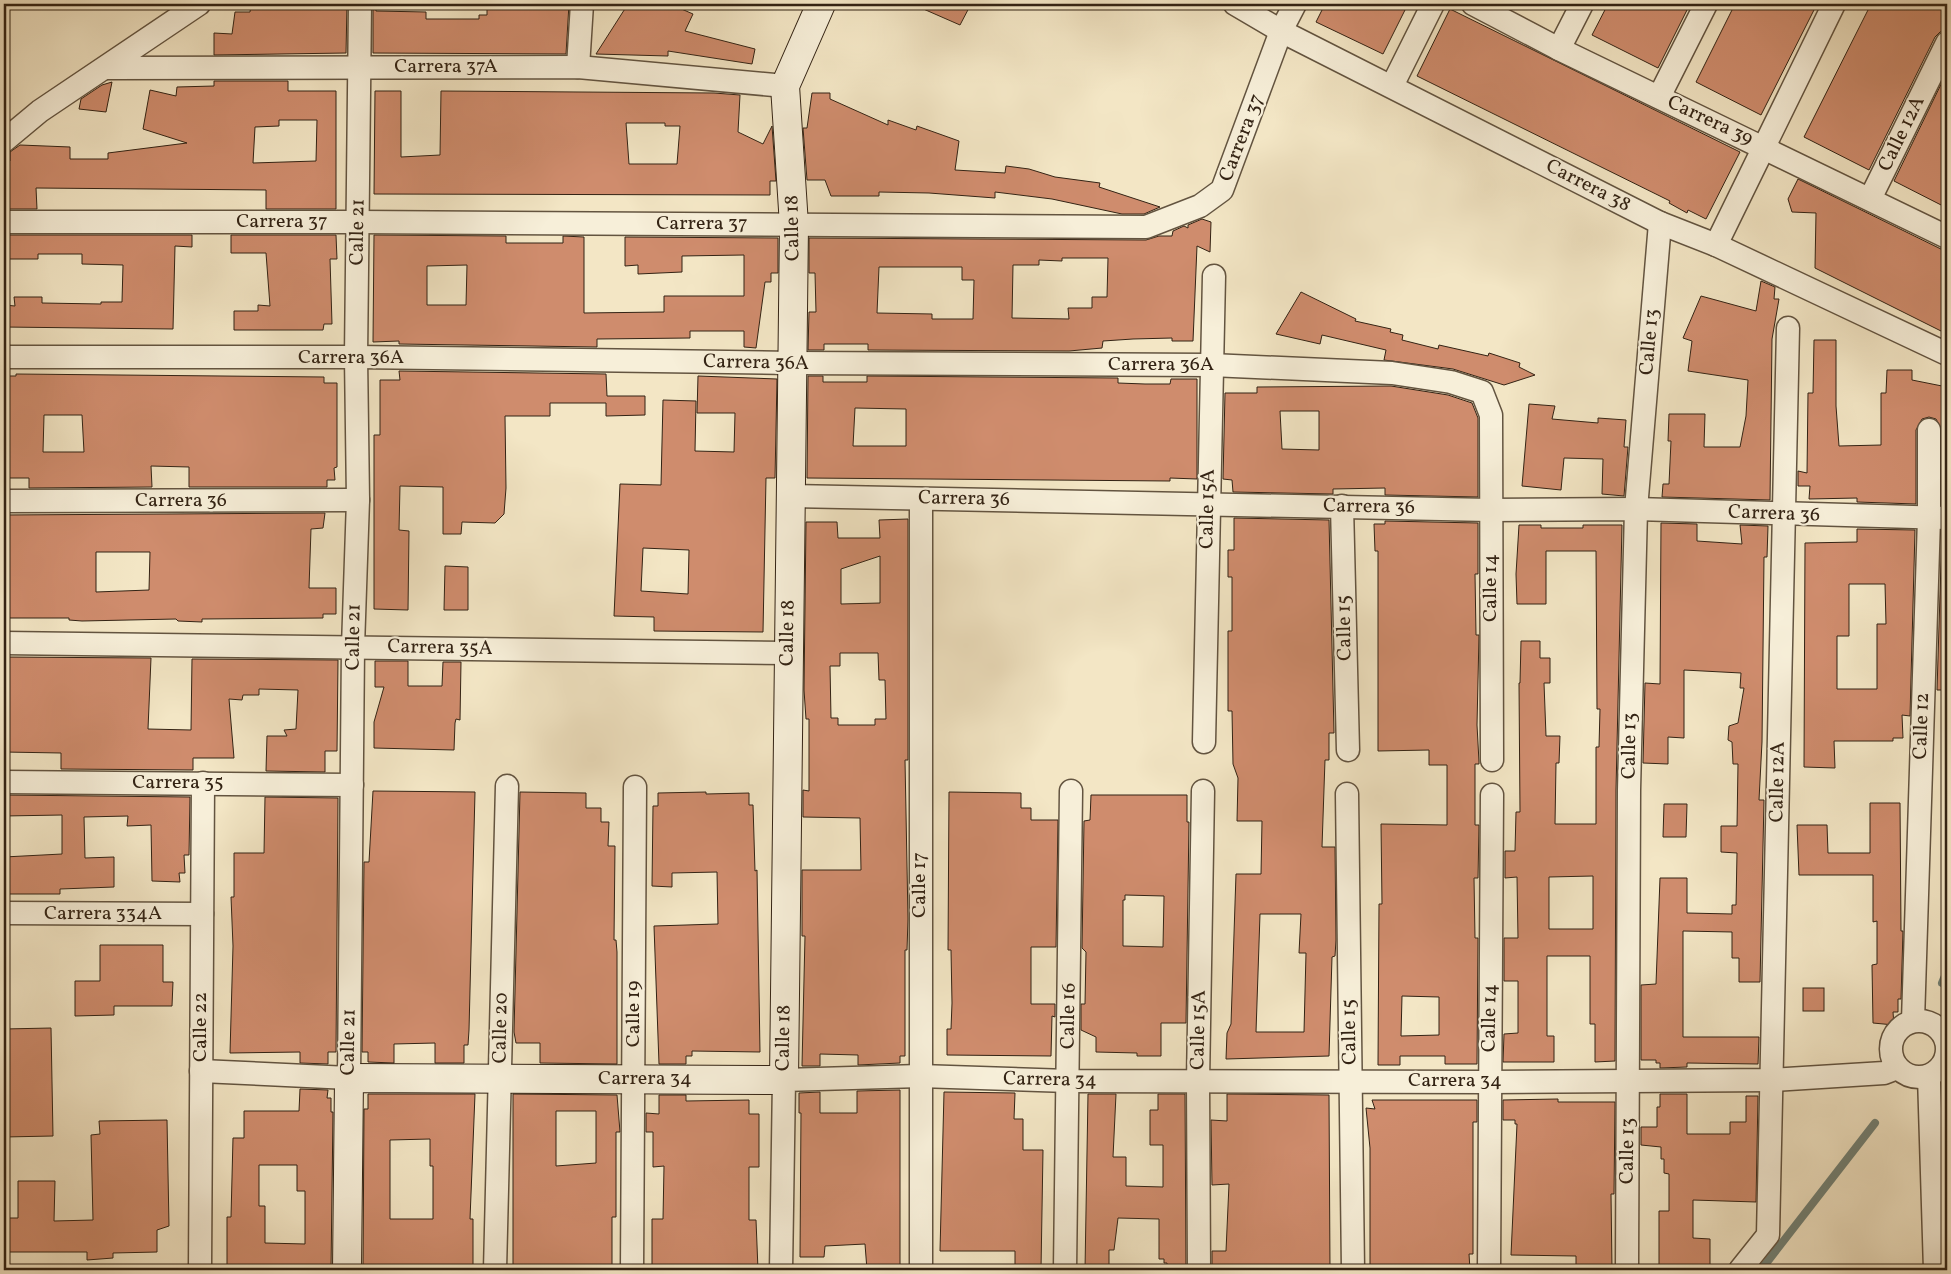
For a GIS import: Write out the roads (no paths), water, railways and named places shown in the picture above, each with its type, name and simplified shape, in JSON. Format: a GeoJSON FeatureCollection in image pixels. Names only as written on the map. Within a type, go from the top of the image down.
{"type":"FeatureCollection","features":[{"type":"Feature","properties":{"kind":"street"},"geometry":{"type":"LineString","coordinates":[[4,141],[40,111],[199,4]]}},
{"type":"Feature","properties":{"kind":"street","name":"Calle 21"},"geometry":{"type":"LineString","coordinates":[[347,1270],[352,785],[358,500],[356,357],[360,4]]}},
{"type":"Feature","properties":{"kind":"street"},"geometry":{"type":"LineString","coordinates":[[578,67],[582,4]]}},
{"type":"Feature","properties":{"kind":"street","name":"Calle 18"},"geometry":{"type":"LineString","coordinates":[[781,1270],[787,653],[794,225],[785,86],[821,4]]}},
{"type":"Feature","properties":{"kind":"street","name":"Carrera 38"},"geometry":{"type":"LineString","coordinates":[[1235,4],[1282,31],[1660,223],[1716,245],[1947,354]]}},
{"type":"Feature","properties":{"kind":"street"},"geometry":{"type":"LineString","coordinates":[[1282,31],[1295,4]]}},
{"type":"Feature","properties":{"kind":"street"},"geometry":{"type":"LineString","coordinates":[[1392,86],[1433,4]]}},
{"type":"Feature","properties":{"kind":"street","name":"Carrera 39"},"geometry":{"type":"LineString","coordinates":[[1473,4],[1559,49],[1764,146],[1947,237]]}},
{"type":"Feature","properties":{"kind":"street"},"geometry":{"type":"LineString","coordinates":[[1559,49],[1582,4]]}},
{"type":"Feature","properties":{"kind":"street"},"geometry":{"type":"LineString","coordinates":[[1659,97],[1706,4]]}},
{"type":"Feature","properties":{"kind":"street"},"geometry":{"type":"LineString","coordinates":[[1716,245],[1834,4]]}},
{"type":"Feature","properties":{"kind":"street","name":"Carrera 37"},"geometry":{"type":"LineString","coordinates":[[4,222],[358,222],[1146,227],[1200,206],[1222,190],[1282,31]]}},
{"type":"Feature","properties":{"kind":"street","name":"Calle 12A"},"geometry":{"type":"LineString","coordinates":[[1870,199],[1947,43]]}},
{"type":"Feature","properties":{"kind":"street","name":"Carrera 37A"},"geometry":{"type":"LineString","coordinates":[[106,68],[578,67],[785,86]]}},
{"type":"Feature","properties":{"kind":"street","name":"Calle 13"},"geometry":{"type":"LineString","coordinates":[[1626,1270],[1629,1081],[1629,790],[1636,509],[1660,223]]}},
{"type":"Feature","properties":{"kind":"street","name":"Calle 15A"},"geometry":{"type":"LineString","coordinates":[[1204,742],[1214,276]]}},
{"type":"Feature","properties":{"kind":"street","name":"Calle 12A"},"geometry":{"type":"LineString","coordinates":[[1740,1270],[1768,1235],[1788,328]]}},
{"type":"Feature","properties":{"kind":"street","name":"Carrera 36A"},"geometry":{"type":"LineString","coordinates":[[4,357],[356,357],[792,363],[1212,365],[1392,373],[1451,382],[1482,392],[1491,415]]}},
{"type":"Feature","properties":{"kind":"street","name":"Calle 14"},"geometry":{"type":"LineString","coordinates":[[1491,415],[1492,760]]}},
{"type":"Feature","properties":{"kind":"street","name":"Calle 12"},"geometry":{"type":"LineString","coordinates":[[1913,1021],[1938,518],[1929,430]]}},
{"type":"Feature","properties":{"kind":"street","name":"Carrera 36"},"geometry":{"type":"LineString","coordinates":[[791,496],[1490,510],[1636,509],[1784,515],[1938,518]]}},
{"type":"Feature","properties":{"kind":"street","name":"Calle 17"},"geometry":{"type":"LineString","coordinates":[[921,499],[921,1270]]}},
{"type":"Feature","properties":{"kind":"street","name":"Carrera 36"},"geometry":{"type":"LineString","coordinates":[[4,502],[358,500]]}},
{"type":"Feature","properties":{"kind":"street","name":"Calle 15"},"geometry":{"type":"LineString","coordinates":[[1342,506],[1348,750]]}},
{"type":"Feature","properties":{"kind":"street","name":"Carrera 35A"},"geometry":{"type":"LineString","coordinates":[[4,643],[787,653]]}},
{"type":"Feature","properties":{"kind":"street","name":"Carrera 35"},"geometry":{"type":"LineString","coordinates":[[4,782],[352,785]]}},
{"type":"Feature","properties":{"kind":"street","name":"Calle 22"},"geometry":{"type":"LineString","coordinates":[[200,1270],[203,783]]}},
{"type":"Feature","properties":{"kind":"street","name":"Calle 20"},"geometry":{"type":"LineString","coordinates":[[495,1270],[507,786]]}},
{"type":"Feature","properties":{"kind":"street","name":"Calle 19"},"geometry":{"type":"LineString","coordinates":[[632,1270],[634,787]]}},
{"type":"Feature","properties":{"kind":"street","name":"Calle 15A"},"geometry":{"type":"LineString","coordinates":[[1199,1270],[1198,1082],[1203,791]]}},
{"type":"Feature","properties":{"kind":"street","name":"Calle 16"},"geometry":{"type":"LineString","coordinates":[[1065,1270],[1071,792]]}},
{"type":"Feature","properties":{"kind":"street","name":"Calle 15"},"geometry":{"type":"LineString","coordinates":[[1347,794],[1353,1270]]}},
{"type":"Feature","properties":{"kind":"street","name":"Calle 14"},"geometry":{"type":"LineString","coordinates":[[1489,1270],[1492,795]]}},
{"type":"Feature","properties":{"kind":"street","name":"Carrera 334A"},"geometry":{"type":"LineString","coordinates":[[4,913],[202,914]]}},
{"type":"Feature","properties":{"kind":"street"},"geometry":{"type":"LineString","coordinates":[[1913,1021],[1928,1022],[1943,1027],[1946,1040],[1946,1055],[1940,1068],[1929,1076],[1912,1077],[1897,1068],[1891,1055],[1892,1040],[1900,1028],[1913,1021]]}},
{"type":"Feature","properties":{"kind":"street","name":"Carrera 34"},"geometry":{"type":"LineString","coordinates":[[201,1071],[349,1078],[784,1080],[920,1076],[1068,1081],[1489,1082],[1772,1080],[1884,1072],[1897,1068]]}},
{"type":"Feature","properties":{"kind":"street"},"geometry":{"type":"LineString","coordinates":[[1929,1076],[1935,1270]]}},
{"type":"Feature","properties":{"kind":"waterway"},"geometry":{"type":"LineString","coordinates":[[1942,983],[1947,971]]}},
{"type":"Feature","properties":{"kind":"waterway"},"geometry":{"type":"LineString","coordinates":[[1761,1270],[1875,1123]]}}]}
